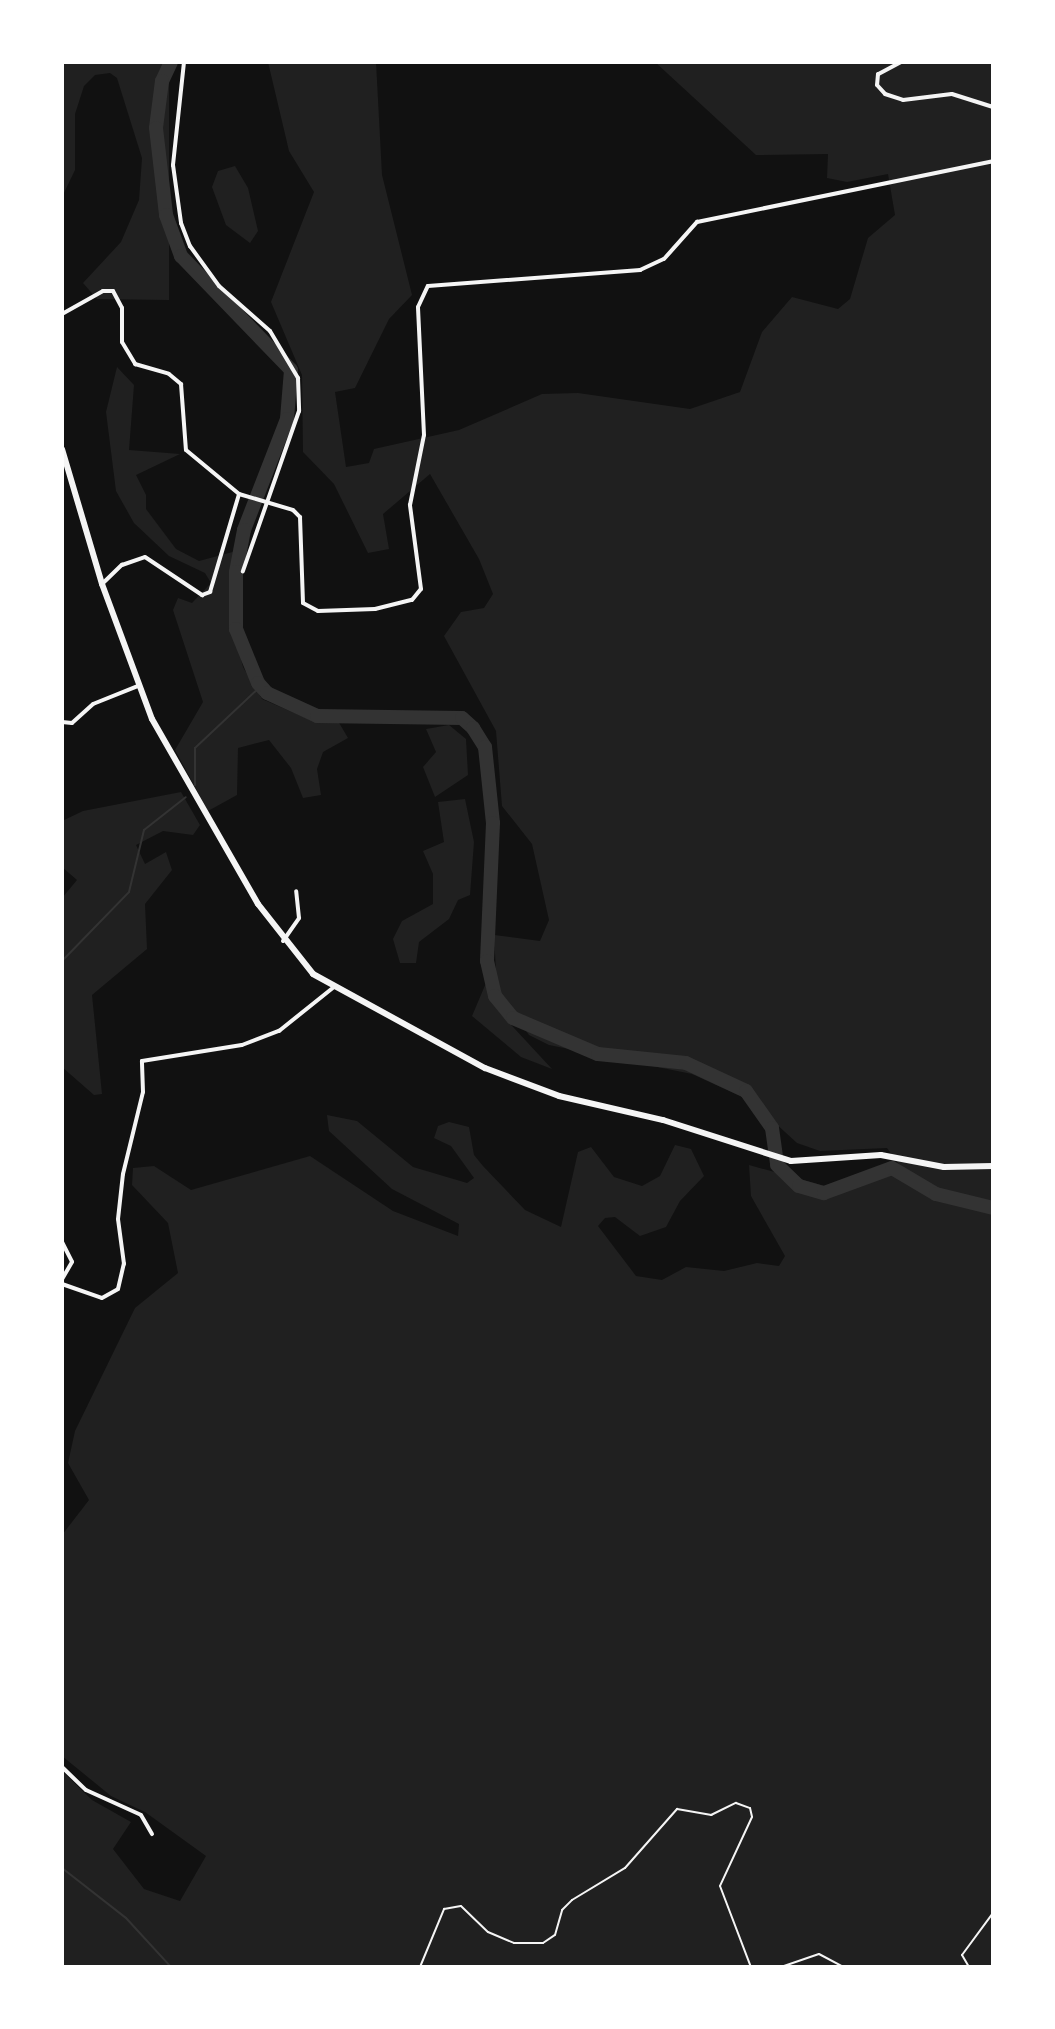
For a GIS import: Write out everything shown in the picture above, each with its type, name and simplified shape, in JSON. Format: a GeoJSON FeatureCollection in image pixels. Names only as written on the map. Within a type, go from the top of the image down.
{"type":"FeatureCollection","features":[{"type":"Feature","properties":{"kind":"main road"},"geometry":{"type":"LineString","coordinates":[[62,449],[102,584],[138,686],[177,768],[283,941],[313,974],[518,1084],[701,1131],[791,1161],[881,1155],[944,1167],[993,1166]]}},
{"type":"Feature","properties":{"kind":"street"},"geometry":{"type":"LineString","coordinates":[[184,62],[173,165],[181,223],[190,246],[219,286],[270,331],[292,360],[298,378],[299,411],[264,501],[243,571]]}},
{"type":"Feature","properties":{"kind":"street"},"geometry":{"type":"LineString","coordinates":[[901,62],[878,74],[877,85],[885,94],[903,100],[952,94],[993,107]]}},
{"type":"Feature","properties":{"kind":"street"},"geometry":{"type":"LineString","coordinates":[[62,314],[103,291],[113,291],[122,308],[122,342],[135,364],[169,374],[181,384],[186,450],[242,495],[300,517],[299,591],[309,608],[375,609],[412,600],[422,580],[410,505],[424,435],[418,307],[428,286],[640,270],[664,259],[697,222],[993,161]]}},
{"type":"Feature","properties":{"kind":"street"},"geometry":{"type":"LineString","coordinates":[[102,584],[122,565],[145,557],[202,595],[210,592],[242,495]]}},
{"type":"Feature","properties":{"kind":"street"},"geometry":{"type":"LineString","coordinates":[[62,722],[72,723],[93,704],[138,686]]}},
{"type":"Feature","properties":{"kind":"street"},"geometry":{"type":"LineString","coordinates":[[283,941],[299,918],[296,891]]}},
{"type":"Feature","properties":{"kind":"street"},"geometry":{"type":"LineString","coordinates":[[62,1242],[72,1262],[62,1282],[102,1298],[118,1289],[124,1264],[118,1219],[123,1174],[143,1092],[142,1061],[242,1045],[279,1031],[334,987]]}},
{"type":"Feature","properties":{"kind":"street"},"geometry":{"type":"LineString","coordinates":[[62,1767],[86,1790],[141,1815],[152,1834]]}},
{"type":"Feature","properties":{"kind":"path"},"geometry":{"type":"LineString","coordinates":[[420,1967],[444,1909],[461,1906],[488,1932],[514,1943],[543,1943],[555,1935],[562,1910],[572,1900],[625,1868],[677,1809],[711,1815],[736,1803],[750,1808],[752,1817],[720,1886],[751,1967]]}},
{"type":"Feature","properties":{"kind":"path"},"geometry":{"type":"LineString","coordinates":[[969,1967],[962,1955],[993,1913]]}},
{"type":"Feature","properties":{"kind":"path"},"geometry":{"type":"LineString","coordinates":[[781,1967],[819,1954],[843,1967]]}},
{"type":"Feature","properties":{"kind":"shaded area"},"geometry":{"type":"Polygon","coordinates":[[[62,62],[169,62],[169,300],[97,299],[83,283],[121,242],[139,200],[142,158],[117,78],[110,73],[95,75],[84,86],[75,114],[75,170],[62,197],[62,62]]]}},
{"type":"Feature","properties":{"kind":"shaded area"},"geometry":{"type":"Polygon","coordinates":[[[268,62],[376,62],[382,175],[412,295],[389,319],[355,388],[335,392],[346,467],[369,463],[374,449],[459,430],[542,394],[578,393],[690,409],[740,392],[762,332],[792,297],[838,309],[850,299],[868,238],[895,215],[888,174],[847,182],[827,178],[828,154],[756,155],[655,62],[993,62],[993,1967],[62,1967],[62,1771],[92,1800],[131,1822],[113,1849],[144,1889],[180,1901],[206,1856],[145,1812],[111,1796],[62,1756],[62,1535],[89,1500],[68,1463],[75,1431],[135,1308],[178,1273],[168,1223],[132,1185],[133,1168],[154,1166],[191,1190],[310,1156],[393,1211],[458,1236],[459,1224],[392,1189],[329,1131],[327,1115],[357,1121],[413,1167],[467,1183],[474,1178],[451,1146],[434,1138],[438,1126],[449,1122],[469,1127],[474,1155],[483,1166],[525,1210],[561,1227],[578,1152],[591,1147],[614,1177],[642,1186],[660,1176],[675,1145],[691,1149],[704,1176],[680,1201],[666,1227],[640,1236],[615,1217],[605,1218],[598,1226],[636,1276],[662,1280],[686,1267],[724,1271],[757,1263],[779,1266],[785,1256],[751,1196],[749,1165],[832,1188],[901,1167],[887,1148],[820,1151],[797,1143],[751,1101],[692,1074],[549,1045],[529,1035],[497,989],[494,935],[540,941],[549,920],[532,844],[502,806],[496,731],[444,636],[461,612],[484,608],[493,594],[479,559],[430,474],[383,514],[389,549],[368,553],[334,484],[303,452],[302,375],[271,302],[314,192],[289,151],[268,62]]]}},
{"type":"Feature","properties":{"kind":"shaded area"},"geometry":{"type":"Polygon","coordinates":[[[235,166],[248,188],[258,231],[250,243],[226,225],[212,187],[218,171],[235,166]]]}},
{"type":"Feature","properties":{"kind":"shaded area"},"geometry":{"type":"Polygon","coordinates":[[[117,367],[134,385],[129,450],[180,454],[136,475],[146,495],[146,509],[176,549],[199,561],[240,550],[229,611],[243,667],[262,699],[313,721],[338,721],[348,738],[323,752],[317,769],[321,795],[303,798],[291,768],[269,740],[238,748],[237,795],[208,811],[175,750],[203,702],[173,610],[178,598],[192,603],[211,583],[205,573],[169,556],[134,523],[116,491],[106,412],[117,367]]]}},
{"type":"Feature","properties":{"kind":"shaded area"},"geometry":{"type":"Polygon","coordinates":[[[449,725],[466,739],[468,775],[435,797],[423,767],[436,752],[426,729],[449,725]]]}},
{"type":"Feature","properties":{"kind":"shaded area"},"geometry":{"type":"Polygon","coordinates":[[[181,792],[200,825],[193,835],[163,831],[136,845],[145,864],[166,852],[172,870],[145,904],[147,949],[92,995],[102,1094],[94,1095],[62,1067],[62,898],[77,880],[62,867],[62,821],[83,811],[181,792]]]}},
{"type":"Feature","properties":{"kind":"shaded area"},"geometry":{"type":"Polygon","coordinates":[[[465,799],[474,842],[470,895],[458,900],[449,919],[419,942],[416,963],[400,963],[393,939],[402,921],[433,904],[433,874],[423,851],[444,842],[438,802],[465,799]]]}},
{"type":"Feature","properties":{"kind":"shaded area"},"geometry":{"type":"Polygon","coordinates":[[[486,983],[500,1013],[552,1069],[521,1057],[472,1016],[486,983]]]}},
{"type":"Feature","properties":{"kind":"waterway"},"geometry":{"type":"LineString","coordinates":[[171,62],[162,81],[156,128],[166,215],[181,256],[291,370],[287,419],[244,530],[236,572],[236,629],[258,683],[267,693],[317,716],[462,718],[473,728],[485,747],[493,823],[487,961],[495,996],[513,1018],[598,1054],[686,1063],[746,1091],[772,1128],[777,1165],[799,1186],[824,1193],[892,1168],[936,1194],[993,1208]]}},
{"type":"Feature","properties":{"kind":"waterway"},"geometry":{"type":"LineString","coordinates":[[195,785],[195,748],[261,686]]}},
{"type":"Feature","properties":{"kind":"waterway"},"geometry":{"type":"LineString","coordinates":[[62,961],[129,892],[144,830],[186,797]]}},
{"type":"Feature","properties":{"kind":"waterway"},"geometry":{"type":"LineString","coordinates":[[62,1868],[126,1918],[171,1967]]}}]}
